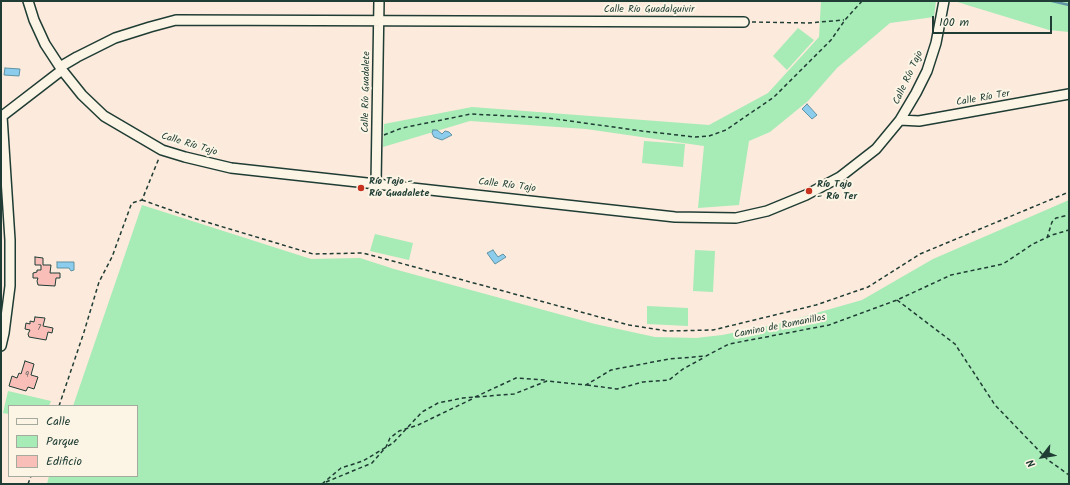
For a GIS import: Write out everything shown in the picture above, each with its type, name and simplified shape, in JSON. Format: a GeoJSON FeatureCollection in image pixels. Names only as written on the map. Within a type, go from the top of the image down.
{"type":"FeatureCollection","features":[{"type":"Feature","properties":{"kind":"street","name":"Calle Río Tajo"},"geometry":{"type":"LineString","coordinates":[[28,1],[34,20],[45,44],[61,69],[82,95],[104,116],[162,150],[231,168],[675,217],[736,218],[767,211],[806,195],[840,177],[876,149],[900,120],[927,71],[936,43],[944,1]]}},
{"type":"Feature","properties":{"kind":"street","name":"Calle Río Guadalete"},"geometry":{"type":"LineString","coordinates":[[376,184],[379,1]]}},
{"type":"Feature","properties":{"kind":"street","name":"Calle Río Guadalquivir"},"geometry":{"type":"LineString","coordinates":[[1,116],[77,57],[115,38],[176,20],[744,22]]}},
{"type":"Feature","properties":{"kind":"street","name":"Calle Río Ter"},"geometry":{"type":"LineString","coordinates":[[900,120],[919,121],[1069,94]]}},
{"type":"Feature","properties":{"kind":"street"},"geometry":{"type":"LineString","coordinates":[[1,116],[10,240],[10,286],[1,346]]}},
{"type":"Feature","properties":{"kind":"path"},"geometry":{"type":"LineString","coordinates":[[377,137],[402,128],[471,114],[548,118],[695,137],[709,136],[726,130],[774,97],[831,40],[845,20],[862,1]]}},
{"type":"Feature","properties":{"kind":"path"},"geometry":{"type":"LineString","coordinates":[[744,22],[825,22],[845,20]]}},
{"type":"Feature","properties":{"kind":"path"},"geometry":{"type":"LineString","coordinates":[[142,200],[162,150]]}},
{"type":"Feature","properties":{"kind":"path"},"geometry":{"type":"LineString","coordinates":[[59,405],[99,282],[112,257],[132,203],[142,200],[194,218],[313,254],[363,253],[629,325],[667,330],[712,330],[816,305],[868,287],[920,254],[1069,192]]}},
{"type":"Feature","properties":{"kind":"path"},"geometry":{"type":"LineString","coordinates":[[1047,238],[1052,222],[1056,218],[1069,215]]}},
{"type":"Feature","properties":{"kind":"path","name":"Camino de Romanillos"},"geometry":{"type":"LineString","coordinates":[[586,385],[612,370],[669,360],[706,356],[729,344],[829,325],[897,300],[951,275],[1003,264],[1034,244],[1069,230]]}},
{"type":"Feature","properties":{"kind":"path"},"geometry":{"type":"LineString","coordinates":[[897,300],[955,344],[995,405],[1048,460],[1069,476]]}},
{"type":"Feature","properties":{"kind":"path"},"geometry":{"type":"LineString","coordinates":[[323,483],[372,463],[386,446],[390,438],[399,431],[418,425],[516,378],[617,389],[643,382],[669,380],[683,369],[706,356]]}},
{"type":"Feature","properties":{"kind":"path"},"geometry":{"type":"LineString","coordinates":[[323,483],[341,468],[363,461],[393,443],[422,412],[438,402],[514,394],[547,381]]}},
{"type":"Feature","properties":{"kind":"green space"},"geometry":{"type":"Polygon","coordinates":[[[821,1],[936,1],[934,17],[890,23],[837,68],[808,101],[770,132],[749,141],[739,205],[698,208],[704,146],[586,129],[470,121],[383,147],[384,124],[472,107],[709,125],[768,93],[819,37],[821,1]]]}},
{"type":"Feature","properties":{"kind":"green space"},"geometry":{"type":"Polygon","coordinates":[[[954,1],[1069,1],[1069,32],[1049,30],[954,1]]]}},
{"type":"Feature","properties":{"kind":"green space"},"geometry":{"type":"Polygon","coordinates":[[[798,28],[814,40],[787,70],[773,56],[798,28]]]}},
{"type":"Feature","properties":{"kind":"green space"},"geometry":{"type":"Polygon","coordinates":[[[644,141],[685,144],[683,167],[642,163],[644,141]]]}},
{"type":"Feature","properties":{"kind":"green space"},"geometry":{"type":"Polygon","coordinates":[[[1069,200],[1069,484],[47,484],[49,477],[138,477],[138,405],[73,405],[142,205],[311,259],[360,258],[394,269],[595,324],[655,337],[696,338],[722,335],[778,324],[862,300],[933,259],[1069,200]]]}},
{"type":"Feature","properties":{"kind":"green space"},"geometry":{"type":"Polygon","coordinates":[[[375,234],[413,243],[409,260],[370,251],[375,234]]]}},
{"type":"Feature","properties":{"kind":"green space"},"geometry":{"type":"Polygon","coordinates":[[[695,250],[715,251],[713,292],[693,291],[695,250]]]}},
{"type":"Feature","properties":{"kind":"green space"},"geometry":{"type":"Polygon","coordinates":[[[647,306],[688,308],[688,326],[647,324],[647,306]]]}},
{"type":"Feature","properties":{"kind":"green space"},"geometry":{"type":"Polygon","coordinates":[[[8,391],[51,401],[49,405],[8,405],[8,414],[3,413],[8,391]]]}},
{"type":"Feature","properties":{"kind":"water"},"geometry":{"type":"Polygon","coordinates":[[[5,68],[20,69],[19,76],[4,75],[5,68]]]}},
{"type":"Feature","properties":{"kind":"water"},"geometry":{"type":"Polygon","coordinates":[[[807,104],[817,115],[812,119],[802,109],[807,104]]]}},
{"type":"Feature","properties":{"kind":"water"},"geometry":{"type":"Polygon","coordinates":[[[433,130],[437,130],[442,134],[445,131],[449,132],[452,135],[442,140],[434,137],[432,133],[433,130]]]}},
{"type":"Feature","properties":{"kind":"water"},"geometry":{"type":"Polygon","coordinates":[[[493,250],[498,257],[503,254],[506,257],[495,264],[487,253],[493,250]]]}},
{"type":"Feature","properties":{"kind":"water"},"geometry":{"type":"Polygon","coordinates":[[[57,262],[74,262],[74,270],[71,271],[69,268],[57,268],[57,262]]]}},
{"type":"Feature","properties":{"kind":"building"},"geometry":{"type":"Polygon","coordinates":[[[35,257],[43,258],[43,265],[51,265],[50,273],[60,273],[60,278],[56,278],[55,286],[38,285],[38,278],[33,278],[33,273],[37,272],[37,270],[41,270],[41,265],[35,265],[35,257]]]}},
{"type":"Feature","properties":{"kind":"building"},"geometry":{"type":"Polygon","coordinates":[[[35,317],[45,318],[43,326],[53,328],[52,333],[48,332],[46,340],[29,337],[28,334],[30,330],[25,329],[26,323],[30,324],[30,321],[34,322],[35,317]]]}},
{"type":"Feature","properties":{"kind":"building"},"geometry":{"type":"Polygon","coordinates":[[[25,361],[34,364],[31,375],[38,377],[34,389],[28,387],[26,391],[9,386],[12,376],[17,378],[19,373],[21,374],[25,361]]]}},
{"type":"Feature","properties":{"kind":"waterway"},"geometry":{"type":"LineString","coordinates":[[1052,1],[1069,5]]}},
{"type":"Feature","properties":{"kind":"place","name":"Río Tajo - Río Guadalete"},"geometry":{"type":"Point","coordinates":[361,188]}},
{"type":"Feature","properties":{"kind":"place","name":"Río Tajo - Río Ter"},"geometry":{"type":"Point","coordinates":[809,191]}}]}
